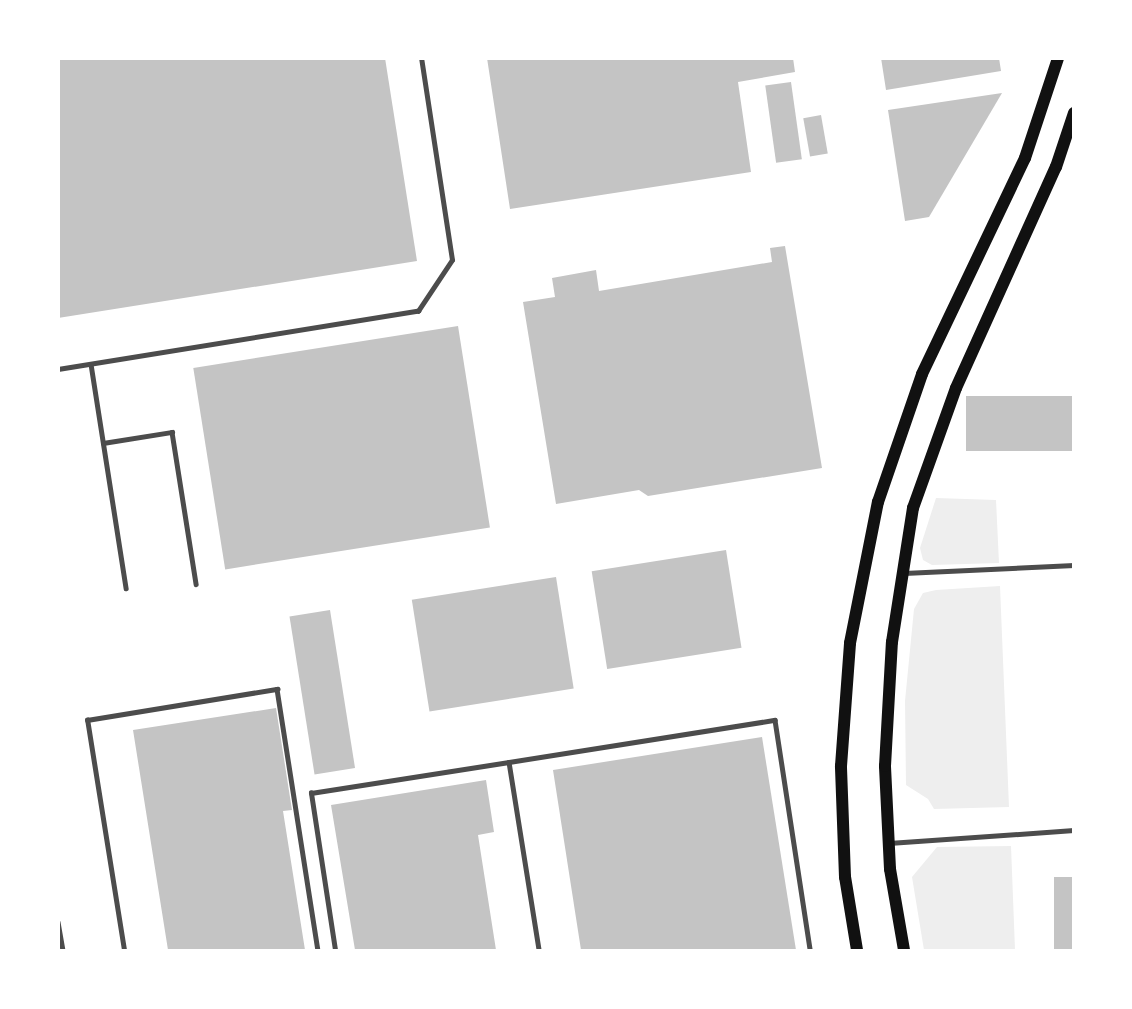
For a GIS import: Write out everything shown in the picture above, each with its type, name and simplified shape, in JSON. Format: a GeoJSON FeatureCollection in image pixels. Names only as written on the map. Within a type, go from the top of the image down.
{"type":"FeatureCollection","features":[{"type":"Feature","properties":{"kind":"main road"},"geometry":{"type":"LineString","coordinates":[[857,951],[845,877],[841,766],[850,643],[878,502],[922,374],[1025,158],[1058,58]]}},
{"type":"Feature","properties":{"kind":"main road"},"geometry":{"type":"LineString","coordinates":[[904,951],[889,843],[885,766],[892,642],[913,508],[956,388],[1056,167],[1074,113]]}},
{"type":"Feature","properties":{"kind":"lane"},"geometry":{"type":"LineString","coordinates":[[58,369],[418,311],[452,260],[421,58]]}},
{"type":"Feature","properties":{"kind":"lane"},"geometry":{"type":"LineString","coordinates":[[91,364],[126,588]]}},
{"type":"Feature","properties":{"kind":"lane"},"geometry":{"type":"LineString","coordinates":[[103,443],[172,432],[196,584]]}},
{"type":"Feature","properties":{"kind":"lane"},"geometry":{"type":"LineString","coordinates":[[904,573],[1074,565]]}},
{"type":"Feature","properties":{"kind":"lane"},"geometry":{"type":"LineString","coordinates":[[124,951],[87,720],[277,688],[318,951]]}},
{"type":"Feature","properties":{"kind":"lane"},"geometry":{"type":"LineString","coordinates":[[335,951],[311,794],[775,720],[810,951]]}},
{"type":"Feature","properties":{"kind":"lane"},"geometry":{"type":"LineString","coordinates":[[509,762],[539,951]]}},
{"type":"Feature","properties":{"kind":"lane"},"geometry":{"type":"LineString","coordinates":[[889,843],[1074,830]]}},
{"type":"Feature","properties":{"kind":"lane"},"geometry":{"type":"LineString","coordinates":[[58,922],[63,951]]}},
{"type":"Feature","properties":{"kind":"shaded area"},"geometry":{"type":"Polygon","coordinates":[[[936,498],[996,500],[999,563],[932,565],[923,560],[920,548],[936,498]]]}},
{"type":"Feature","properties":{"kind":"shaded area"},"geometry":{"type":"Polygon","coordinates":[[[1000,586],[1009,807],[934,809],[928,799],[906,785],[905,701],[914,609],[923,593],[936,590],[1000,586]]]}},
{"type":"Feature","properties":{"kind":"shaded area"},"geometry":{"type":"Polygon","coordinates":[[[1011,846],[1015,950],[924,950],[912,877],[937,847],[1011,846]]]}},
{"type":"Feature","properties":{"kind":"building"},"geometry":{"type":"Polygon","coordinates":[[[58,58],[385,58],[417,261],[58,318],[58,58]]]}},
{"type":"Feature","properties":{"kind":"building"},"geometry":{"type":"Polygon","coordinates":[[[487,58],[793,58],[795,72],[738,82],[751,172],[510,209],[487,58]]]}},
{"type":"Feature","properties":{"kind":"building"},"geometry":{"type":"Polygon","coordinates":[[[881,58],[999,58],[1001,71],[886,90],[881,58]]]}},
{"type":"Feature","properties":{"kind":"building"},"geometry":{"type":"Polygon","coordinates":[[[791,82],[802,159],[776,163],[765,86],[791,82]]]}},
{"type":"Feature","properties":{"kind":"building"},"geometry":{"type":"Polygon","coordinates":[[[1002,93],[929,217],[905,221],[888,110],[1002,93]]]}},
{"type":"Feature","properties":{"kind":"building"},"geometry":{"type":"Polygon","coordinates":[[[821,115],[828,153],[810,157],[803,118],[821,115]]]}},
{"type":"Feature","properties":{"kind":"building"},"geometry":{"type":"Polygon","coordinates":[[[785,246],[822,468],[648,496],[639,490],[556,504],[523,302],[555,297],[552,278],[596,270],[599,291],[772,262],[770,248],[785,246]]]}},
{"type":"Feature","properties":{"kind":"building"},"geometry":{"type":"Polygon","coordinates":[[[458,326],[490,527],[225,569],[193,368],[458,326]]]}},
{"type":"Feature","properties":{"kind":"building"},"geometry":{"type":"Polygon","coordinates":[[[966,396],[1074,396],[1074,451],[966,451],[966,396]]]}},
{"type":"Feature","properties":{"kind":"building"},"geometry":{"type":"Polygon","coordinates":[[[726,550],[741,648],[607,669],[592,571],[726,550]]]}},
{"type":"Feature","properties":{"kind":"building"},"geometry":{"type":"Polygon","coordinates":[[[556,577],[574,689],[429,711],[412,600],[556,577]]]}},
{"type":"Feature","properties":{"kind":"building"},"geometry":{"type":"Polygon","coordinates":[[[330,610],[355,768],[315,774],[290,616],[330,610]]]}},
{"type":"Feature","properties":{"kind":"building"},"geometry":{"type":"Polygon","coordinates":[[[276,708],[292,810],[283,811],[305,950],[168,950],[133,730],[276,708]]]}},
{"type":"Feature","properties":{"kind":"building"},"geometry":{"type":"Polygon","coordinates":[[[762,737],[796,950],[581,950],[553,770],[762,737]]]}},
{"type":"Feature","properties":{"kind":"building"},"geometry":{"type":"Polygon","coordinates":[[[486,780],[494,832],[478,835],[496,950],[355,950],[331,805],[486,780]]]}},
{"type":"Feature","properties":{"kind":"building"},"geometry":{"type":"Polygon","coordinates":[[[1054,877],[1074,877],[1074,950],[1054,950],[1054,877]]]}}]}
